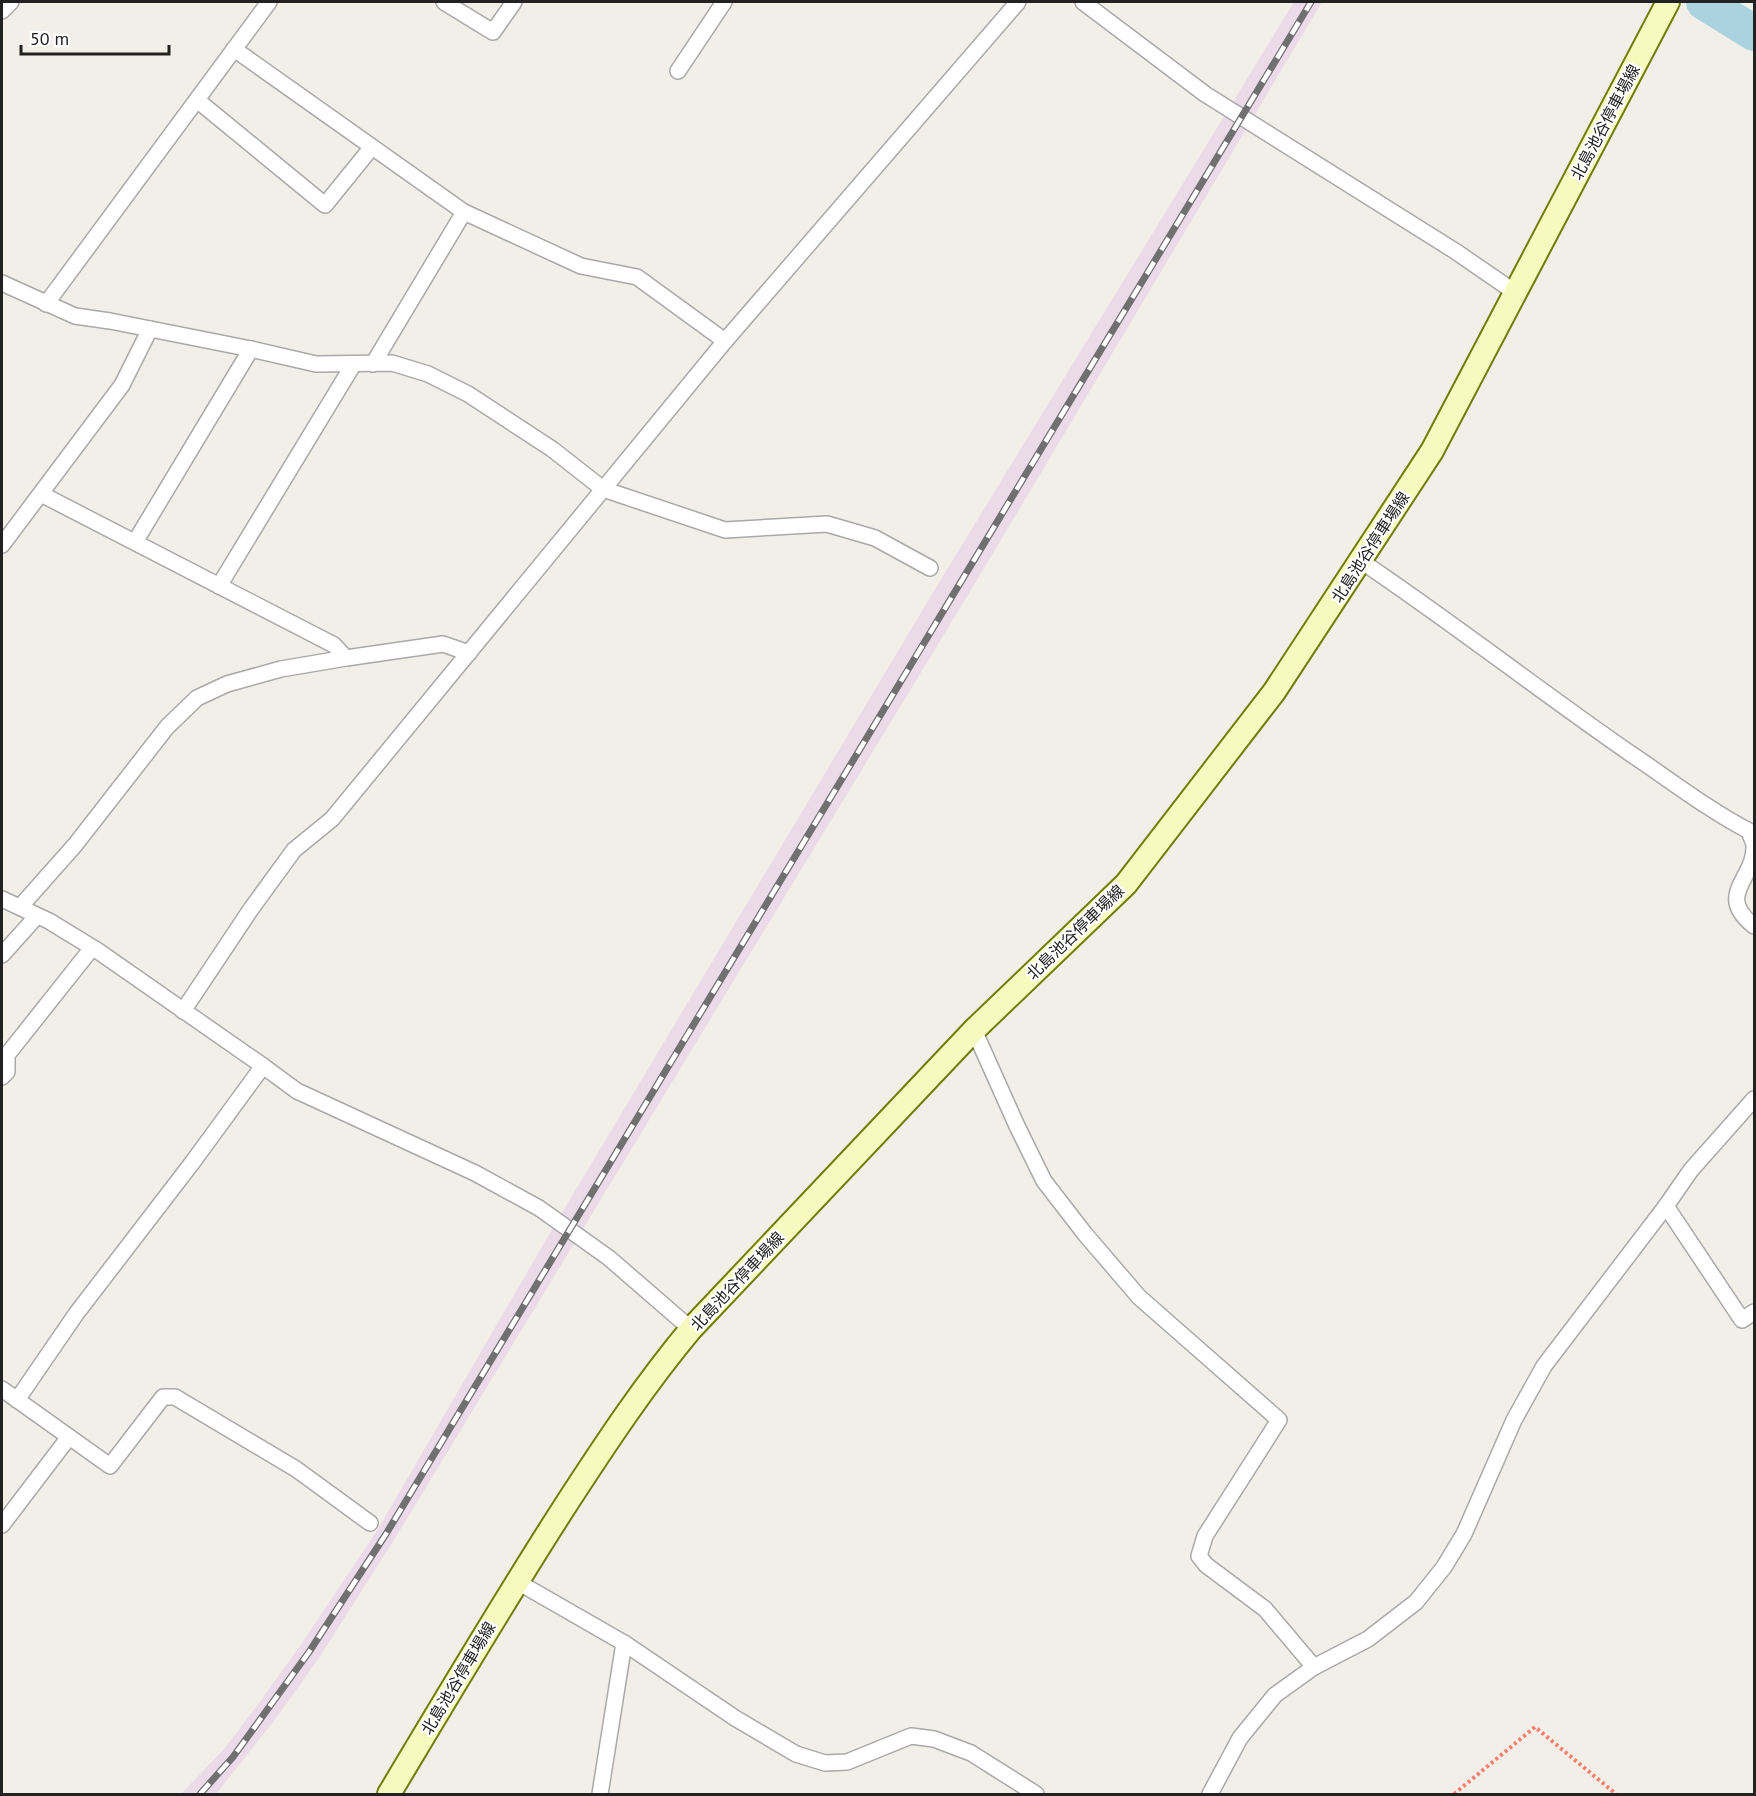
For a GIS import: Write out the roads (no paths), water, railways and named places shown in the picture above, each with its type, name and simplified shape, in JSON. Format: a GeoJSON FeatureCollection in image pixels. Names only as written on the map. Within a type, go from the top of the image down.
{"type":"FeatureCollection","features":[{"type":"Feature","properties":{"kind":"main road","name":"北島池谷停車場線"},"geometry":{"type":"LineString","coordinates":[[388,1794],[516,1581],[614,1430],[662,1364],[691,1329],[974,1030],[1126,884],[1274,692],[1432,451],[1668,2]]}},
{"type":"Feature","properties":{"kind":"street"},"geometry":{"type":"LineString","coordinates":[[2,11],[11,2]]}},
{"type":"Feature","properties":{"kind":"street"},"geometry":{"type":"LineString","coordinates":[[46,304],[269,2]]}},
{"type":"Feature","properties":{"kind":"street"},"geometry":{"type":"LineString","coordinates":[[444,2],[493,32],[514,2]]}},
{"type":"Feature","properties":{"kind":"street"},"geometry":{"type":"LineString","coordinates":[[678,71],[724,2]]}},
{"type":"Feature","properties":{"kind":"street"},"geometry":{"type":"LineString","coordinates":[[183,1011],[250,909],[294,850],[332,819],[725,341],[1018,2]]}},
{"type":"Feature","properties":{"kind":"street"},"geometry":{"type":"LineString","coordinates":[[1083,2],[1205,94],[1455,251],[1516,293]]}},
{"type":"Feature","properties":{"kind":"street"},"geometry":{"type":"LineString","coordinates":[[234,49],[464,212],[581,266],[637,277],[725,341]]}},
{"type":"Feature","properties":{"kind":"street"},"geometry":{"type":"LineString","coordinates":[[197,100],[325,205],[372,147]]}},
{"type":"Feature","properties":{"kind":"street"},"geometry":{"type":"LineString","coordinates":[[373,364],[464,212]]}},
{"type":"Feature","properties":{"kind":"street"},"geometry":{"type":"LineString","coordinates":[[2,283],[75,316],[150,329],[316,364],[392,363],[428,374],[468,394],[552,449],[603,489],[725,530],[827,524],[875,538],[930,567]]}},
{"type":"Feature","properties":{"kind":"street"},"geometry":{"type":"LineString","coordinates":[[2,545],[122,385],[150,329]]}},
{"type":"Feature","properties":{"kind":"street"},"geometry":{"type":"LineString","coordinates":[[135,542],[250,349]]}},
{"type":"Feature","properties":{"kind":"street"},"geometry":{"type":"LineString","coordinates":[[219,586],[352,364]]}},
{"type":"Feature","properties":{"kind":"street"},"geometry":{"type":"LineString","coordinates":[[41,494],[334,645],[346,658]]}},
{"type":"Feature","properties":{"kind":"street"},"geometry":{"type":"LineString","coordinates":[[1361,561],[1436,612],[1610,739],[1724,818],[1749,831],[1754,844],[1753,859],[1738,890],[1737,906],[1744,918],[1755,926]]}},
{"type":"Feature","properties":{"kind":"street"},"geometry":{"type":"LineString","coordinates":[[20,908],[75,845],[167,727],[197,698],[227,684],[281,669],[346,658],[443,644],[469,653]]}},
{"type":"Feature","properties":{"kind":"street"},"geometry":{"type":"LineString","coordinates":[[2,899],[37,916],[92,948],[297,1091],[475,1173],[539,1208],[609,1258],[691,1329]]}},
{"type":"Feature","properties":{"kind":"street"},"geometry":{"type":"LineString","coordinates":[[2,955],[37,916]]}},
{"type":"Feature","properties":{"kind":"street"},"geometry":{"type":"LineString","coordinates":[[2,1077],[7,1072],[7,1055],[92,948]]}},
{"type":"Feature","properties":{"kind":"street"},"geometry":{"type":"LineString","coordinates":[[974,1030],[1044,1181],[1085,1234],[1139,1297],[1279,1420],[1204,1536],[1199,1556],[1206,1565],[1265,1609],[1314,1667]]}},
{"type":"Feature","properties":{"kind":"street"},"geometry":{"type":"LineString","coordinates":[[17,1400],[76,1314],[263,1066]]}},
{"type":"Feature","properties":{"kind":"street"},"geometry":{"type":"LineString","coordinates":[[1210,1794],[1240,1738],[1275,1695],[1314,1667],[1368,1639],[1416,1602],[1444,1567],[1464,1534],[1514,1420],[1544,1365],[1691,1170],[1755,1099]]}},
{"type":"Feature","properties":{"kind":"street"},"geometry":{"type":"LineString","coordinates":[[1666,1206],[1742,1320],[1755,1312]]}},
{"type":"Feature","properties":{"kind":"street"},"geometry":{"type":"LineString","coordinates":[[2,1389],[110,1466],[163,1397],[175,1397],[296,1469],[370,1523]]}},
{"type":"Feature","properties":{"kind":"street"},"geometry":{"type":"LineString","coordinates":[[2,1525],[69,1437]]}},
{"type":"Feature","properties":{"kind":"street"},"geometry":{"type":"LineString","coordinates":[[516,1581],[624,1643],[735,1718],[796,1754],[825,1763],[847,1762],[911,1736],[934,1739],[971,1753],[1036,1794]]}},
{"type":"Feature","properties":{"kind":"street"},"geometry":{"type":"LineString","coordinates":[[600,1794],[624,1643]]}},
{"type":"Feature","properties":{"kind":"waterway"},"geometry":{"type":"LineString","coordinates":[[1704,2],[1754,33]]}},
{"type":"Feature","properties":{"kind":"railway"},"geometry":{"type":"LineString","coordinates":[[200,1794],[233,1757],[309,1652],[386,1534],[1311,2]]}}]}
